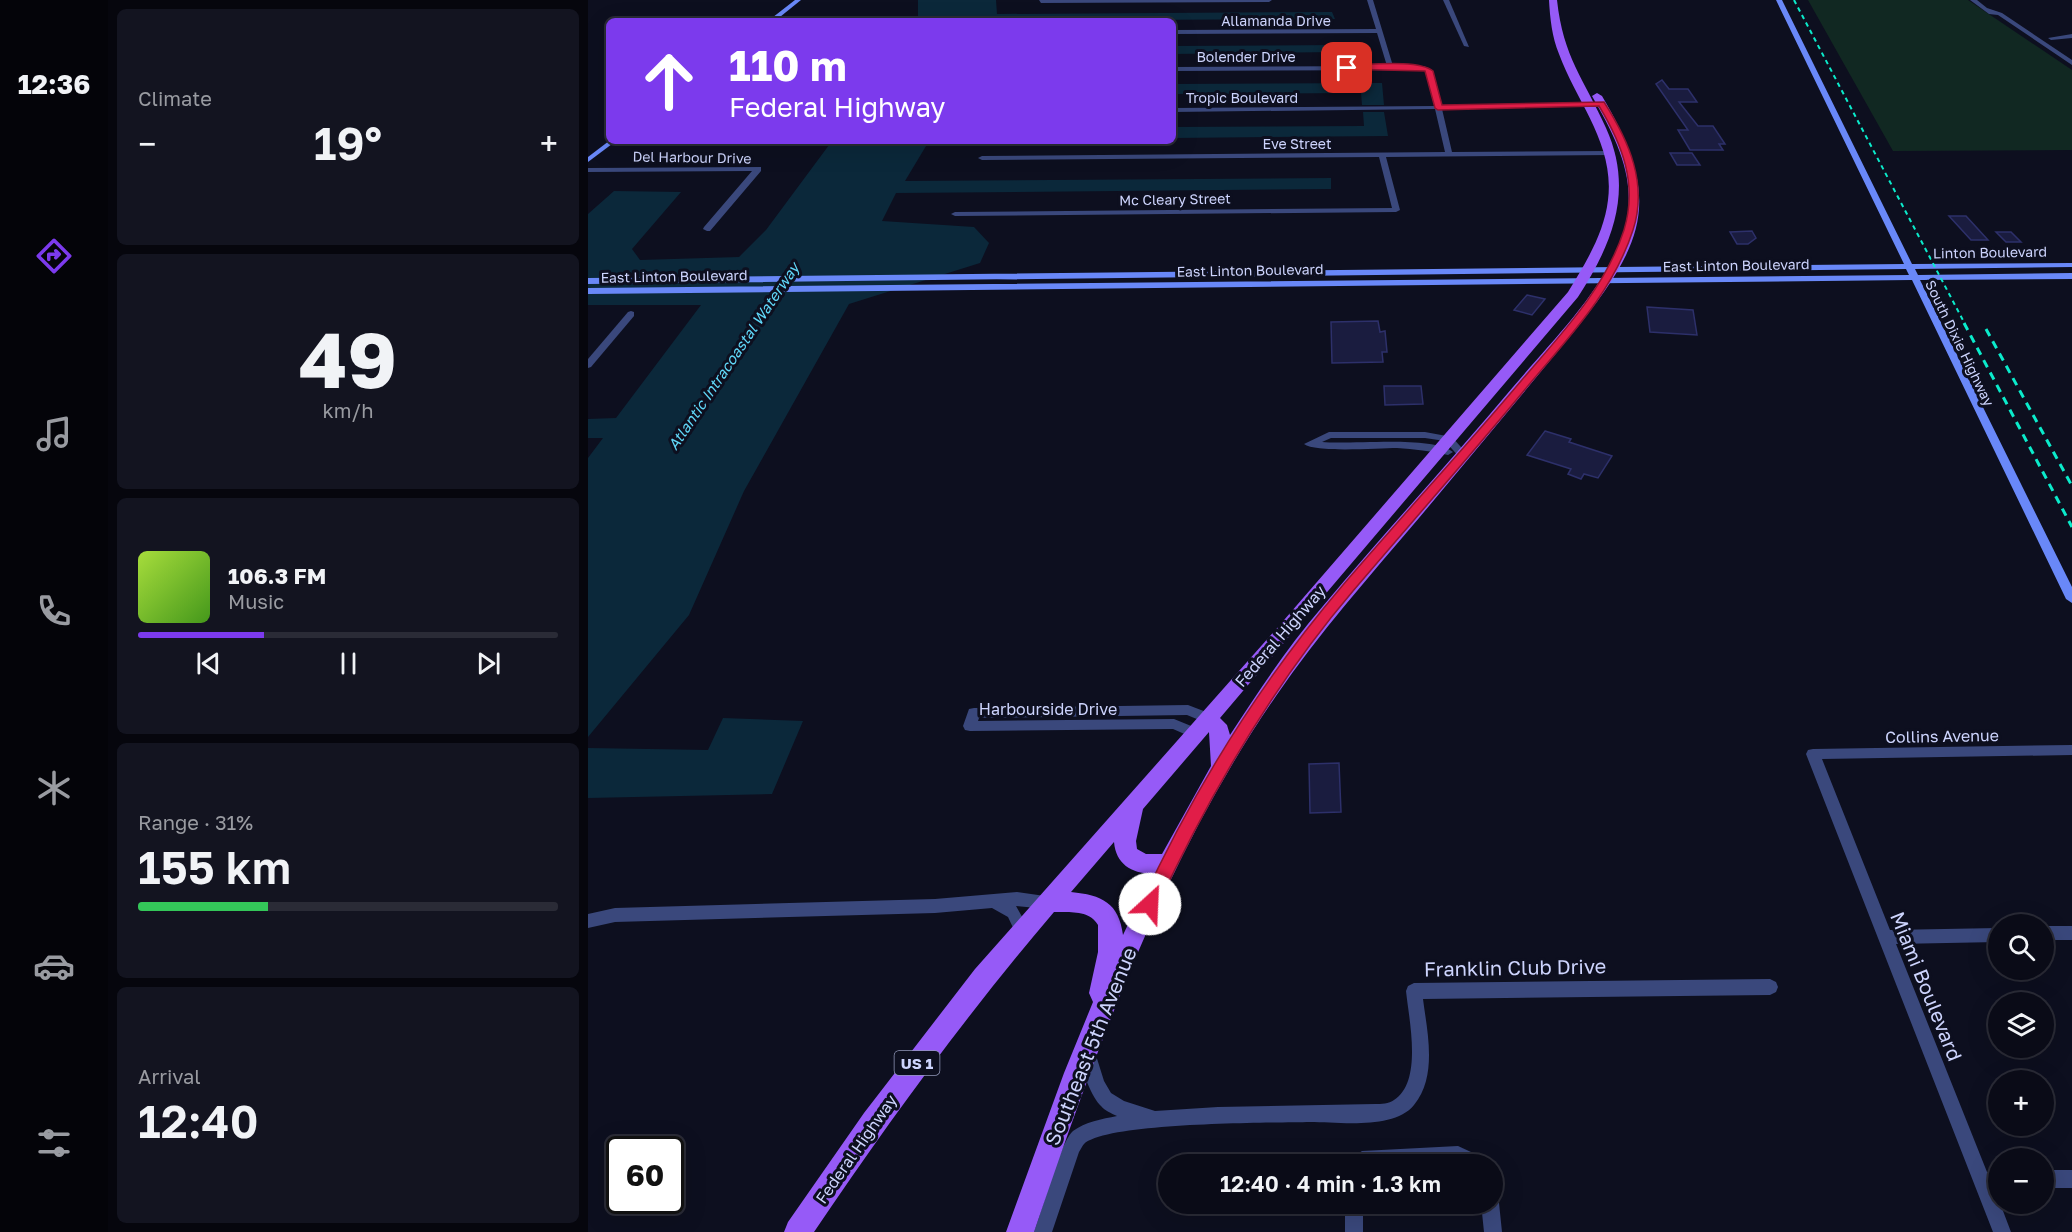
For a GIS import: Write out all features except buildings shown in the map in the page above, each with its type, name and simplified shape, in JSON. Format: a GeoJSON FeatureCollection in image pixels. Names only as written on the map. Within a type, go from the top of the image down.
{"type":"FeatureCollection","features":[{"type":"Feature","properties":{"kind":"main road"},"geometry":{"type":"LineString","coordinates":[[775,18],[798,0]]}},
{"type":"Feature","properties":{"kind":"main road","name":"Federal Highway"},"geometry":{"type":"LineString","coordinates":[[1259,707],[1347,590],[1464,456],[1588,307],[1610,274],[1629,228],[1634,200],[1634,178],[1623,141],[1566,64],[1556,32],[1553,0]]}},
{"type":"Feature","properties":{"kind":"main road","name":"South Dixie Highway"},"geometry":{"type":"LineString","coordinates":[[1779,0],[1910,272],[2072,599]]}},
{"type":"Feature","properties":{"kind":"main road","name":"Federal Highway"},"geometry":{"type":"LineString","coordinates":[[798,1232],[946,1023],[1022,931],[1284,632],[1573,294],[1604,239],[1613,211],[1615,176],[1611,153],[1597,106],[1572,51],[1565,19]]}},
{"type":"Feature","properties":{"kind":"main road"},"geometry":{"type":"LineString","coordinates":[[1559,46],[1572,51]]}},
{"type":"Feature","properties":{"kind":"main road"},"geometry":{"type":"LineString","coordinates":[[588,160],[609,144]]}},
{"type":"Feature","properties":{"kind":"main road","name":"Linton Boulevard"},"geometry":{"type":"LineString","coordinates":[[1910,272],[2072,265]]}},
{"type":"Feature","properties":{"kind":"main road"},"geometry":{"type":"LineString","coordinates":[[1771,278],[1784,272],[1786,267]]}},
{"type":"Feature","properties":{"kind":"main road","name":"East Linton Boulevard"},"geometry":{"type":"LineString","coordinates":[[588,291],[1278,283],[1786,267],[1910,272]]}},
{"type":"Feature","properties":{"kind":"main road"},"geometry":{"type":"LineString","coordinates":[[1277,272],[1278,283]]}},
{"type":"Feature","properties":{"kind":"main road","name":"East Linton Boulevard"},"geometry":{"type":"LineString","coordinates":[[588,281],[1277,272],[1610,274],[1771,278],[1910,272]]}},
{"type":"Feature","properties":{"kind":"main road","name":"Linton Boulevard"},"geometry":{"type":"LineString","coordinates":[[1910,272],[2072,276]]}},
{"type":"Feature","properties":{"kind":"main road"},"geometry":{"type":"LineString","coordinates":[[1282,674],[1291,643],[1284,632]]}},
{"type":"Feature","properties":{"kind":"main road","name":"Southeast 5th Avenue"},"geometry":{"type":"LineString","coordinates":[[1020,1232],[1056,1126],[1089,1042],[1169,863],[1221,769],[1259,707]]}},
{"type":"Feature","properties":{"kind":"main road"},"geometry":{"type":"LineString","coordinates":[[1202,726],[1216,726],[1221,738],[1221,769]]}},
{"type":"Feature","properties":{"kind":"main road"},"geometry":{"type":"LineString","coordinates":[[1132,807],[1125,841],[1126,853],[1137,862],[1144,864],[1169,863]]}},
{"type":"Feature","properties":{"kind":"main road"},"geometry":{"type":"LineString","coordinates":[[1047,902],[1089,903],[1103,912],[1111,927],[1111,946],[1089,1042]]}},
{"type":"Feature","properties":{"kind":"street"},"geometry":{"type":"LineString","coordinates":[[1041,1],[1269,0]]}},
{"type":"Feature","properties":{"kind":"street"},"geometry":{"type":"LineString","coordinates":[[1370,0],[1390,67]]}},
{"type":"Feature","properties":{"kind":"street"},"geometry":{"type":"LineString","coordinates":[[1446,0],[1467,46]]}},
{"type":"Feature","properties":{"kind":"street"},"geometry":{"type":"LineString","coordinates":[[1973,0],[2072,63]]}},
{"type":"Feature","properties":{"kind":"street","name":"Allamanda Drive"},"geometry":{"type":"LineString","coordinates":[[1176,32],[1378,31]]}},
{"type":"Feature","properties":{"kind":"street"},"geometry":{"type":"LineString","coordinates":[[2051,38],[2072,36]]}},
{"type":"Feature","properties":{"kind":"street","name":"Bolender Drive"},"geometry":{"type":"LineString","coordinates":[[1176,69],[1419,67],[1430,71],[1438,108]]}},
{"type":"Feature","properties":{"kind":"street","name":"Tropic Boulevard"},"geometry":{"type":"LineString","coordinates":[[1176,110],[1491,107],[1504,110],[1597,106]]}},
{"type":"Feature","properties":{"kind":"street"},"geometry":{"type":"LineString","coordinates":[[1438,108],[1449,154]]}},
{"type":"Feature","properties":{"kind":"street","name":"Eve Street"},"geometry":{"type":"LineString","coordinates":[[982,158],[1611,153]]}},
{"type":"Feature","properties":{"kind":"street","name":"Mc Cleary Street"},"geometry":{"type":"LineString","coordinates":[[955,214],[1396,210],[1382,155]]}},
{"type":"Feature","properties":{"kind":"street","name":"Del Harbour Drive"},"geometry":{"type":"LineString","coordinates":[[588,170],[758,169],[706,229]]}},
{"type":"Feature","properties":{"kind":"street"},"geometry":{"type":"LineString","coordinates":[[588,364],[631,314]]}},
{"type":"Feature","properties":{"kind":"street"},"geometry":{"type":"LineString","coordinates":[[1444,444],[1327,446],[1309,444],[1329,435],[1425,435],[1444,444],[1464,456]]}},
{"type":"Feature","properties":{"kind":"street","name":"Harbourside Drive"},"geometry":{"type":"LineString","coordinates":[[1188,710],[1202,726],[1174,724],[970,726],[974,713],[1188,710]]}},
{"type":"Feature","properties":{"kind":"street","name":"Collins Avenue"},"geometry":{"type":"LineString","coordinates":[[1813,754],[2072,750]]}},
{"type":"Feature","properties":{"kind":"street","name":"Miami Boulevard"},"geometry":{"type":"LineString","coordinates":[[1813,754],[1885,937],[1988,1176]]}},
{"type":"Feature","properties":{"kind":"street"},"geometry":{"type":"LineString","coordinates":[[588,921],[615,915],[935,906],[1017,899],[1047,902]]}},
{"type":"Feature","properties":{"kind":"street"},"geometry":{"type":"LineString","coordinates":[[993,901],[1013,912],[1022,931]]}},
{"type":"Feature","properties":{"kind":"street"},"geometry":{"type":"LineString","coordinates":[[2054,933],[2072,933]]}},
{"type":"Feature","properties":{"kind":"street"},"geometry":{"type":"LineString","coordinates":[[1885,937],[1988,934]]}},
{"type":"Feature","properties":{"kind":"street","name":"Franklin Club Drive"},"geometry":{"type":"LineString","coordinates":[[1044,1232],[1069,1157],[1078,1138],[1089,1130],[1153,1118],[1375,1113],[1396,1109],[1409,1098],[1419,1082],[1420,1065],[1414,991],[1770,987]]}},
{"type":"Feature","properties":{"kind":"street","name":"Franklin Club Drive"},"geometry":{"type":"LineString","coordinates":[[1089,1042],[1099,1090],[1106,1101],[1119,1110],[1153,1118]]}},
{"type":"Feature","properties":{"kind":"street"},"geometry":{"type":"LineString","coordinates":[[2054,1179],[2072,1179]]}},
{"type":"Feature","properties":{"kind":"street"},"geometry":{"type":"LineString","coordinates":[[1354,1214],[1354,1232]]}},
{"type":"Feature","properties":{"kind":"street"},"geometry":{"type":"LineString","coordinates":[[1491,1214],[1493,1232]]}},
{"type":"Feature","properties":{"kind":"street","name":"Miami Boulevard"},"geometry":{"type":"LineString","coordinates":[[1998,1214],[2002,1232]]}},
{"type":"Feature","properties":{"kind":"green space"},"geometry":{"type":"Polygon","coordinates":[[[1808,0],[1968,0],[2072,70],[2072,150],[1893,151],[1808,0]]]}},
{"type":"Feature","properties":{"kind":"water"},"geometry":{"type":"Polygon","coordinates":[[[918,0],[996,0],[997,14],[1332,12],[1335,19],[1176,20],[918,18],[918,0]]]}},
{"type":"Feature","properties":{"kind":"water"},"geometry":{"type":"Polygon","coordinates":[[[1340,45],[1340,52],[1176,54],[1176,46],[1340,45]]]}},
{"type":"Feature","properties":{"kind":"water"},"geometry":{"type":"Polygon","coordinates":[[[1382,83],[1384,105],[1362,105],[1361,93],[1176,94],[1176,84],[1382,83]]]}},
{"type":"Feature","properties":{"kind":"water"},"geometry":{"type":"Polygon","coordinates":[[[1363,112],[1384,112],[1388,136],[1176,138],[1176,127],[1364,126],[1363,112]]]}},
{"type":"Feature","properties":{"kind":"water","name":"Atlantic Intracoastal Waterway"},"geometry":{"type":"Polygon","coordinates":[[[830,144],[927,144],[905,181],[1331,178],[1331,189],[896,193],[882,221],[974,227],[989,243],[980,263],[849,304],[744,491],[689,615],[588,737],[588,458],[603,438],[588,438],[588,419],[616,418],[701,305],[588,305],[588,214],[614,191],[681,192],[632,249],[640,260],[739,257],[766,230],[830,144]]]}},
{"type":"Feature","properties":{"kind":"water"},"geometry":{"type":"Polygon","coordinates":[[[723,718],[803,721],[772,794],[588,798],[588,748],[708,750],[723,718]]]}},
{"type":"Feature","properties":{"kind":"railway"},"geometry":{"type":"LineString","coordinates":[[1794,0],[1965,324]]}},
{"type":"Feature","properties":{"kind":"railway"},"geometry":{"type":"LineString","coordinates":[[1964,323],[2072,527]]}},
{"type":"Feature","properties":{"kind":"railway"},"geometry":{"type":"LineString","coordinates":[[1986,329],[2072,486]]}},
{"type":"Feature","properties":{"kind":"route"},"geometry":{"type":"LineString","coordinates":[[1150,904],[1169,863],[1221,769],[1290,661],[1318,624],[1464,456],[1588,307],[1620,255],[1629,228],[1634,178],[1621,136],[1601,104],[1438,108],[1430,71],[1427,69],[1414,67],[1347,68]]}}]}
